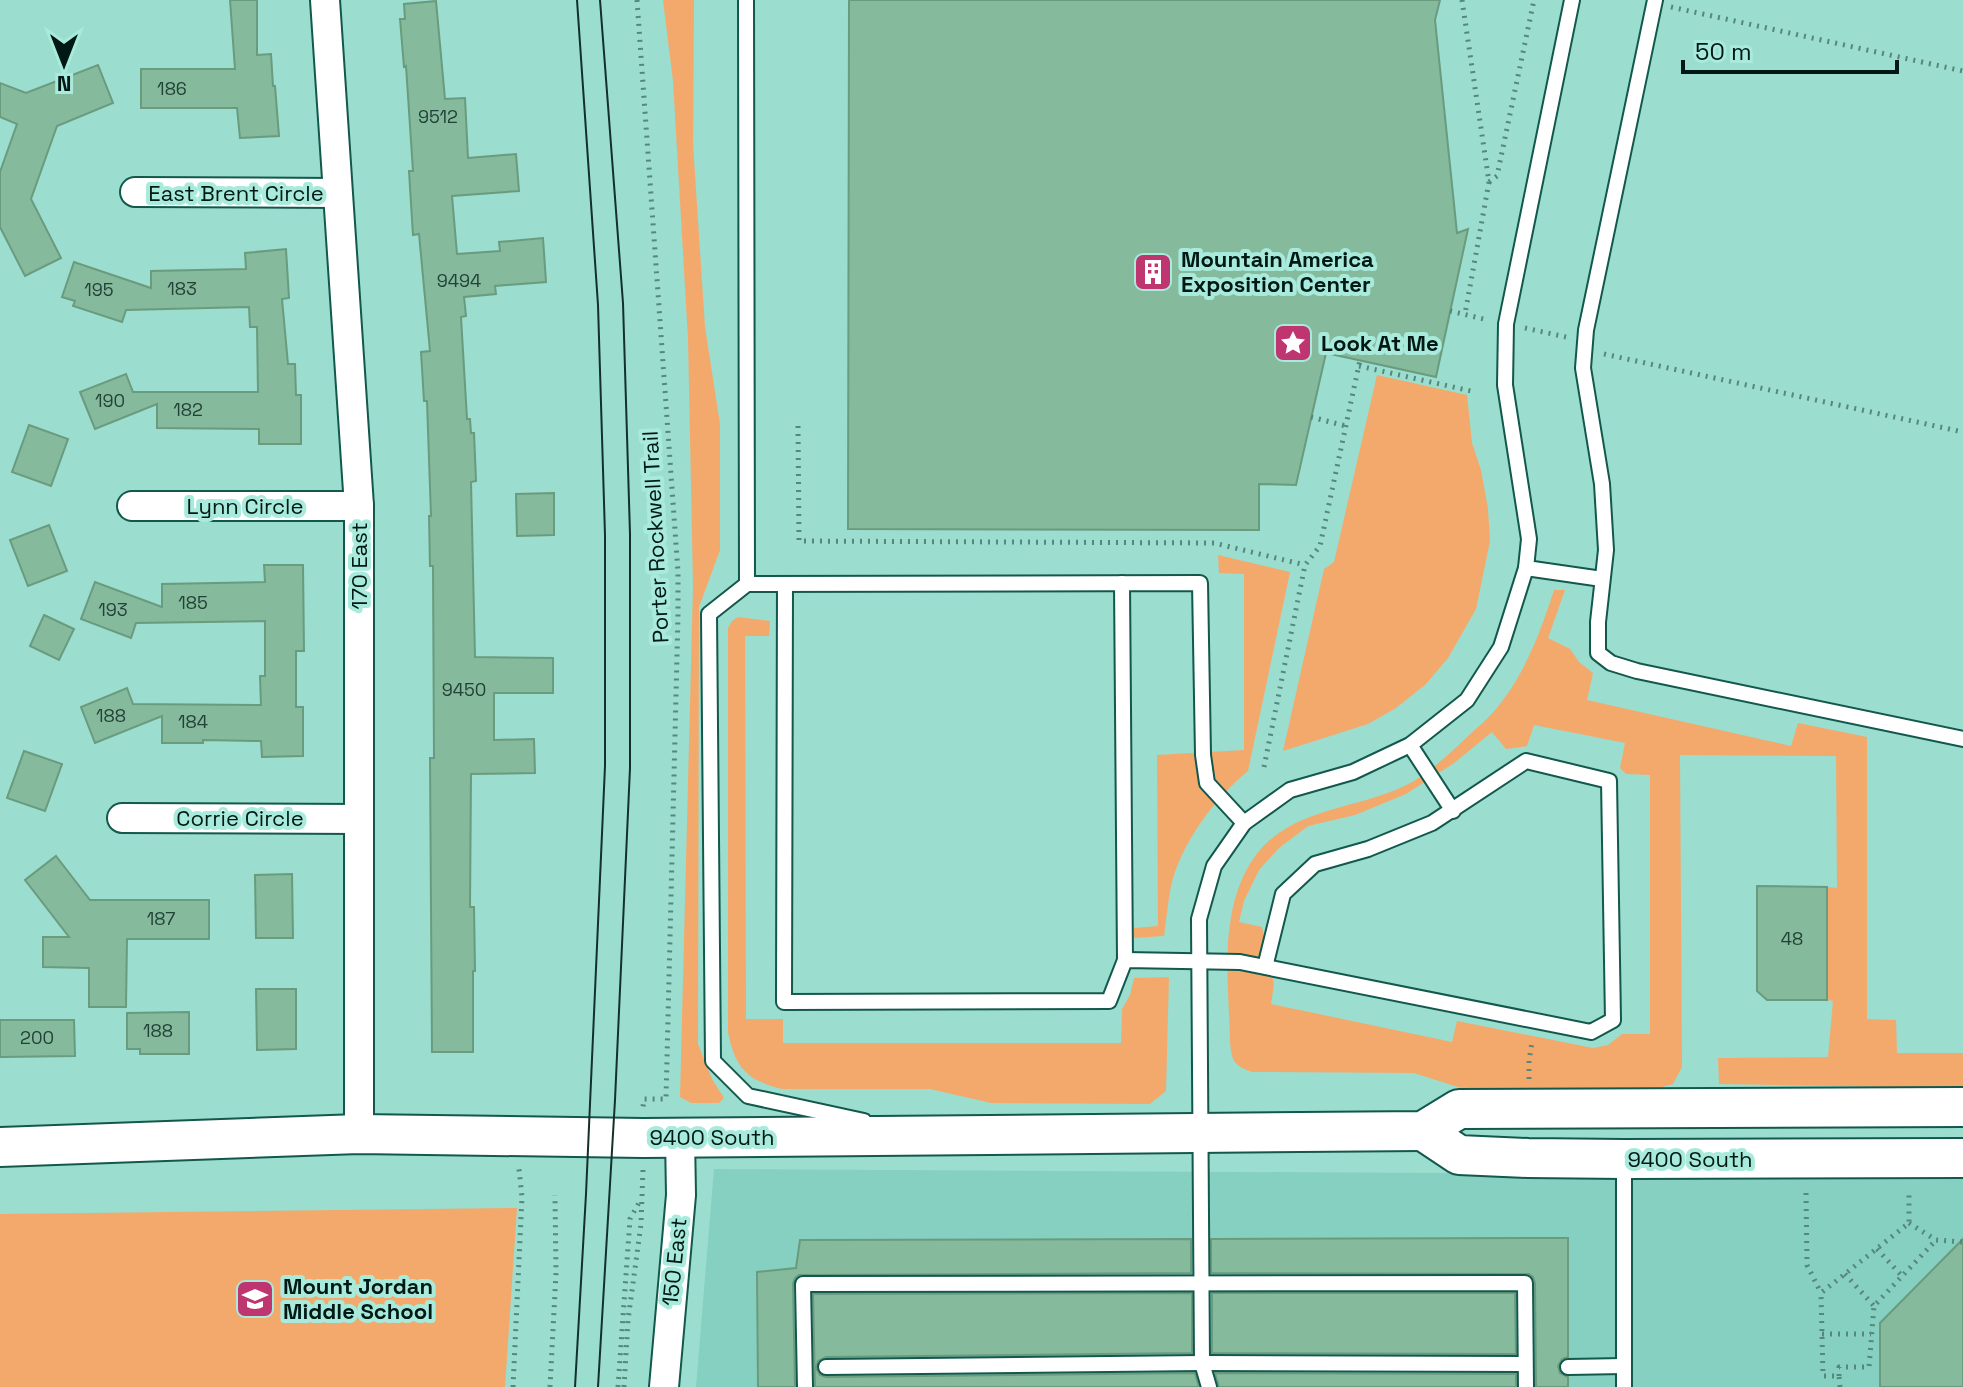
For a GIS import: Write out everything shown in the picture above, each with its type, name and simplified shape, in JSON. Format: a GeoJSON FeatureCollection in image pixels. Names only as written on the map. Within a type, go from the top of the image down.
{"type":"FeatureCollection","features":[{"type":"Feature","properties":{"kind":"street","name":"170 East"},"geometry":{"type":"LineString","coordinates":[[325,0],[359,506],[359,1134]]}},
{"type":"Feature","properties":{"kind":"street","name":"East Brent Circle"},"geometry":{"type":"LineString","coordinates":[[135,192],[337,193]]}},
{"type":"Feature","properties":{"kind":"street","name":"Lynn Circle"},"geometry":{"type":"LineString","coordinates":[[132,506],[359,506]]}},
{"type":"Feature","properties":{"kind":"street","name":"Corrie Circle"},"geometry":{"type":"LineString","coordinates":[[122,818],[359,819]]}},
{"type":"Feature","properties":{"kind":"street"},"geometry":{"type":"LineString","coordinates":[[1423,1131],[1459,1109],[1963,1107]]}},
{"type":"Feature","properties":{"kind":"street","name":"9400 South"},"geometry":{"type":"LineString","coordinates":[[0,1147],[359,1134],[680,1137],[1423,1131],[1459,1155],[1624,1159],[1963,1158]]}},
{"type":"Feature","properties":{"kind":"street","name":"150 East"},"geometry":{"type":"LineString","coordinates":[[664,1387],[681,1195],[680,1137]]}},
{"type":"Feature","properties":{"kind":"lane"},"geometry":{"type":"LineString","coordinates":[[746,0],[747,584]]}},
{"type":"Feature","properties":{"kind":"lane"},"geometry":{"type":"LineString","coordinates":[[1209,1387],[1202,1363],[1199,919],[1214,866],[1244,823],[1290,790],[1353,772],[1410,745],[1467,700],[1501,647],[1526,568],[1529,539],[1505,385],[1506,324],[1572,0]]}},
{"type":"Feature","properties":{"kind":"lane"},"geometry":{"type":"LineString","coordinates":[[1655,2],[1592,301],[1583,368],[1602,484],[1606,550],[1598,622],[1598,653],[1611,663],[1637,671],[1963,739]]}},
{"type":"Feature","properties":{"kind":"lane"},"geometry":{"type":"LineString","coordinates":[[1526,568],[1602,579]]}},
{"type":"Feature","properties":{"kind":"lane"},"geometry":{"type":"LineString","coordinates":[[785,584],[784,1002],[1109,1001],[1125,960],[1122,583]]}},
{"type":"Feature","properties":{"kind":"lane"},"geometry":{"type":"LineString","coordinates":[[932,1135],[748,1096],[713,1061],[709,614],[747,584],[1200,583],[1203,755],[1207,783],[1244,823]]}},
{"type":"Feature","properties":{"kind":"lane"},"geometry":{"type":"LineString","coordinates":[[1410,745],[1453,811]]}},
{"type":"Feature","properties":{"kind":"lane"},"geometry":{"type":"LineString","coordinates":[[1125,960],[1240,962],[1265,967],[1591,1032],[1613,1020],[1609,781],[1526,761],[1432,823],[1368,849],[1315,864],[1283,894],[1265,967]]}},
{"type":"Feature","properties":{"kind":"lane"},"geometry":{"type":"LineString","coordinates":[[1624,1159],[1624,1387]]}},
{"type":"Feature","properties":{"kind":"lane"},"geometry":{"type":"LineString","coordinates":[[805,1387],[803,1284],[1201,1283],[1525,1283],[1526,1387]]}},
{"type":"Feature","properties":{"kind":"lane"},"geometry":{"type":"LineString","coordinates":[[826,1367],[1525,1364]]}},
{"type":"Feature","properties":{"kind":"lane"},"geometry":{"type":"LineString","coordinates":[[1568,1367],[1624,1366]]}},
{"type":"Feature","properties":{"kind":"path","name":"Porter Rockwell Trail"},"geometry":{"type":"LineString","coordinates":[[637,0],[678,572],[666,1099],[644,1099]]}},
{"type":"Feature","properties":{"kind":"path"},"geometry":{"type":"LineString","coordinates":[[1462,0],[1489,182],[1465,314]]}},
{"type":"Feature","properties":{"kind":"path"},"geometry":{"type":"LineString","coordinates":[[1489,182],[1497,176],[1534,0]]}},
{"type":"Feature","properties":{"kind":"path"},"geometry":{"type":"LineString","coordinates":[[1655,2],[1963,71]]}},
{"type":"Feature","properties":{"kind":"path"},"geometry":{"type":"LineString","coordinates":[[1450,311],[1570,338],[1598,353],[1963,432]]}},
{"type":"Feature","properties":{"kind":"path"},"geometry":{"type":"LineString","coordinates":[[1264,767],[1305,565],[1320,546],[1360,363],[1471,391]]}},
{"type":"Feature","properties":{"kind":"path"},"geometry":{"type":"LineString","coordinates":[[1311,417],[1346,426]]}},
{"type":"Feature","properties":{"kind":"path"},"geometry":{"type":"LineString","coordinates":[[798,426],[799,541],[1214,543],[1305,565]]}},
{"type":"Feature","properties":{"kind":"path"},"geometry":{"type":"LineString","coordinates":[[513,1387],[522,1197],[516,1136]]}},
{"type":"Feature","properties":{"kind":"path"},"geometry":{"type":"LineString","coordinates":[[1806,1193],[1807,1265],[1821,1293],[1823,1376],[1839,1376]]}},
{"type":"Feature","properties":{"kind":"path"},"geometry":{"type":"LineString","coordinates":[[1909,1193],[1909,1223]]}},
{"type":"Feature","properties":{"kind":"path"},"geometry":{"type":"LineString","coordinates":[[550,1387],[556,1273],[555,1195]]}},
{"type":"Feature","properties":{"kind":"path"},"geometry":{"type":"LineString","coordinates":[[618,1387],[630,1219],[643,1195],[628,1320],[624,1387]]}},
{"type":"Feature","properties":{"kind":"path"},"geometry":{"type":"LineString","coordinates":[[1821,1293],[1909,1223]]}},
{"type":"Feature","properties":{"kind":"path"},"geometry":{"type":"LineString","coordinates":[[1909,1223],[1936,1240],[1963,1242]]}},
{"type":"Feature","properties":{"kind":"path"},"geometry":{"type":"LineString","coordinates":[[1840,1387],[1839,1367],[1869,1367],[1874,1306],[1936,1240]]}},
{"type":"Feature","properties":{"kind":"path"},"geometry":{"type":"LineString","coordinates":[[1877,1249],[1902,1276]]}},
{"type":"Feature","properties":{"kind":"path"},"geometry":{"type":"LineString","coordinates":[[1845,1274],[1874,1306]]}},
{"type":"Feature","properties":{"kind":"path"},"geometry":{"type":"LineString","coordinates":[[1822,1334],[1871,1334]]}},
{"type":"Feature","properties":{"kind":"shaded area"},"geometry":{"type":"Polygon","coordinates":[[[663,0],[694,0],[693,144],[705,327],[720,424],[720,550],[699,607],[698,1044],[712,1079],[724,1098],[719,1103],[691,1103],[680,1097],[693,586],[688,339],[673,81],[663,0]]]}},
{"type":"Feature","properties":{"kind":"shaded area"},"geometry":{"type":"Polygon","coordinates":[[[1377,375],[1467,395],[1472,443],[1488,509],[1490,541],[1476,609],[1448,658],[1426,684],[1396,708],[1368,724],[1283,751],[1324,569],[1334,562],[1377,375]]]}},
{"type":"Feature","properties":{"kind":"shaded area"},"geometry":{"type":"Polygon","coordinates":[[[1218,555],[1290,572],[1248,771],[1212,808],[1182,854],[1171,886],[1164,936],[1134,938],[1134,928],[1158,926],[1157,755],[1244,750],[1244,574],[1219,573],[1218,555]]]}},
{"type":"Feature","properties":{"kind":"shaded area"},"geometry":{"type":"Polygon","coordinates":[[[1554,590],[1565,590],[1548,638],[1570,649],[1579,662],[1593,673],[1587,700],[1791,746],[1798,723],[1867,737],[1867,1019],[1896,1020],[1897,1053],[1963,1053],[1963,1087],[1719,1084],[1718,1058],[1828,1057],[1833,1001],[1827,1000],[1827,887],[1837,888],[1836,756],[1680,755],[1682,1067],[1673,1084],[1658,1088],[1461,1088],[1414,1073],[1252,1072],[1235,1062],[1230,1042],[1229,932],[1238,889],[1247,869],[1262,848],[1280,832],[1300,821],[1414,781],[1447,756],[1489,717],[1506,696],[1531,652],[1554,590]],[[1534,725],[1527,746],[1506,749],[1492,732],[1454,763],[1406,794],[1355,815],[1308,826],[1279,848],[1259,870],[1244,901],[1239,922],[1262,927],[1274,984],[1271,1004],[1452,1042],[1457,1021],[1593,1048],[1608,1045],[1622,1034],[1650,1034],[1650,775],[1626,774],[1620,768],[1625,743],[1534,725]]]}},
{"type":"Feature","properties":{"kind":"shaded area"},"geometry":{"type":"Polygon","coordinates":[[[738,617],[770,621],[769,636],[745,636],[746,1019],[783,1019],[783,1043],[1121,1043],[1122,1009],[1130,995],[1134,978],[1169,977],[1166,1091],[1150,1104],[991,1103],[930,1089],[782,1089],[759,1081],[744,1070],[734,1054],[728,1032],[728,628],[738,617]]]}},
{"type":"Feature","properties":{"kind":"shaded area"},"geometry":{"type":"Polygon","coordinates":[[[714,1169],[1963,1176],[1963,1387],[696,1387],[714,1169]]]}},
{"type":"Feature","properties":{"kind":"shaded area","name":"Mount Jordan Middle School"},"geometry":{"type":"Polygon","coordinates":[[[517,1208],[505,1387],[0,1387],[0,1214],[517,1208]]]}},
{"type":"Feature","properties":{"kind":"building"},"geometry":{"type":"Polygon","coordinates":[[[230,0],[257,0],[257,55],[271,54],[279,136],[240,138],[237,108],[141,108],[141,69],[235,69],[230,0]]]}},
{"type":"Feature","properties":{"kind":"building","name":"Mountain America Exposition Center"},"geometry":{"type":"Polygon","coordinates":[[[849,0],[1440,0],[1435,20],[1457,233],[1468,229],[1436,377],[1326,353],[1296,485],[1259,484],[1259,530],[848,529],[849,0]]]}},
{"type":"Feature","properties":{"kind":"building"},"geometry":{"type":"Polygon","coordinates":[[[436,1],[445,99],[465,98],[468,158],[516,154],[519,191],[452,196],[457,254],[500,251],[499,242],[543,238],[546,282],[495,286],[496,294],[464,297],[466,316],[461,317],[467,419],[470,419],[471,433],[474,433],[476,481],[471,482],[475,657],[553,658],[553,693],[494,693],[494,740],[534,739],[535,773],[471,774],[470,907],[474,907],[475,971],[473,1052],[432,1052],[430,758],[434,758],[433,566],[430,566],[427,401],[424,401],[421,352],[430,351],[419,234],[413,235],[409,171],[413,171],[400,19],[405,19],[404,4],[436,1]]]}},
{"type":"Feature","properties":{"kind":"building"},"geometry":{"type":"Polygon","coordinates":[[[98,65],[113,103],[57,126],[31,199],[61,258],[25,276],[0,227],[0,172],[17,124],[0,117],[0,83],[26,93],[98,65]]]}},
{"type":"Feature","properties":{"kind":"building"},"geometry":{"type":"Polygon","coordinates":[[[286,249],[289,298],[282,299],[288,364],[295,364],[296,395],[301,395],[301,444],[259,444],[259,429],[157,428],[157,404],[95,429],[80,392],[126,374],[133,392],[258,392],[257,327],[250,327],[249,307],[126,310],[122,322],[73,306],[75,301],[62,297],[74,262],[151,288],[151,271],[246,269],[245,253],[286,249]]]}},
{"type":"Feature","properties":{"kind":"building"},"geometry":{"type":"Polygon","coordinates":[[[29,425],[68,439],[51,486],[12,472],[29,425]]]}},
{"type":"Feature","properties":{"kind":"building"},"geometry":{"type":"Polygon","coordinates":[[[554,493],[554,535],[517,536],[516,494],[554,493]]]}},
{"type":"Feature","properties":{"kind":"building"},"geometry":{"type":"Polygon","coordinates":[[[49,525],[67,571],[28,586],[10,540],[49,525]]]}},
{"type":"Feature","properties":{"kind":"building"},"geometry":{"type":"Polygon","coordinates":[[[264,565],[303,565],[304,651],[296,651],[296,707],[303,707],[303,756],[262,757],[261,741],[162,743],[162,716],[95,743],[81,707],[127,688],[133,704],[261,705],[260,676],[265,676],[265,621],[136,623],[131,638],[81,619],[95,582],[162,607],[162,584],[265,582],[264,565]]]}},
{"type":"Feature","properties":{"kind":"building"},"geometry":{"type":"Polygon","coordinates":[[[44,615],[74,629],[59,660],[30,646],[44,615]]]}},
{"type":"Feature","properties":{"kind":"building"},"geometry":{"type":"Polygon","coordinates":[[[24,751],[62,764],[45,811],[7,798],[24,751]]]}},
{"type":"Feature","properties":{"kind":"building"},"geometry":{"type":"Polygon","coordinates":[[[56,856],[90,900],[209,900],[209,939],[127,939],[126,1007],[89,1007],[89,968],[43,967],[43,937],[69,937],[25,880],[56,856]]]}},
{"type":"Feature","properties":{"kind":"building"},"geometry":{"type":"Polygon","coordinates":[[[292,874],[293,938],[256,938],[255,875],[292,874]]]}},
{"type":"Feature","properties":{"kind":"building"},"geometry":{"type":"Polygon","coordinates":[[[1757,886],[1827,887],[1827,1000],[1767,1000],[1757,991],[1757,886]]]}},
{"type":"Feature","properties":{"kind":"building"},"geometry":{"type":"Polygon","coordinates":[[[256,989],[296,989],[296,1049],[257,1050],[256,989]]]}},
{"type":"Feature","properties":{"kind":"building"},"geometry":{"type":"Polygon","coordinates":[[[189,1012],[189,1054],[140,1054],[140,1049],[127,1049],[127,1013],[189,1012]]]}},
{"type":"Feature","properties":{"kind":"building"},"geometry":{"type":"Polygon","coordinates":[[[0,1020],[74,1020],[75,1056],[0,1057],[0,1020]]]}},
{"type":"Feature","properties":{"kind":"building"},"geometry":{"type":"Polygon","coordinates":[[[1568,1238],[1568,1357],[1562,1359],[1558,1366],[1560,1373],[1568,1377],[1568,1387],[1536,1387],[1535,1283],[1529,1274],[1211,1273],[1211,1239],[1568,1238]]]}},
{"type":"Feature","properties":{"kind":"building"},"geometry":{"type":"Polygon","coordinates":[[[1191,1239],[1191,1273],[799,1275],[793,1284],[795,1387],[758,1387],[757,1272],[796,1268],[800,1240],[1191,1239]]]}},
{"type":"Feature","properties":{"kind":"building"},"geometry":{"type":"Polygon","coordinates":[[[1963,1239],[1963,1387],[1880,1387],[1880,1323],[1963,1239]]]}},
{"type":"Feature","properties":{"kind":"building"},"geometry":{"type":"Polygon","coordinates":[[[1192,1293],[1192,1353],[826,1357],[818,1361],[816,1368],[820,1375],[826,1377],[1195,1373],[1199,1387],[815,1387],[813,1294],[1192,1293]]]}},
{"type":"Feature","properties":{"kind":"building"},"geometry":{"type":"Polygon","coordinates":[[[1212,1293],[1515,1293],[1516,1354],[1212,1353],[1212,1293]]]}},
{"type":"Feature","properties":{"kind":"building"},"geometry":{"type":"Polygon","coordinates":[[[1215,1373],[1516,1374],[1516,1387],[1219,1387],[1215,1373]]]}},
{"type":"Feature","properties":{"kind":"tram line"},"geometry":{"type":"LineString","coordinates":[[575,1387],[605,766],[605,535],[598,305],[577,0]]}},
{"type":"Feature","properties":{"kind":"tram line"},"geometry":{"type":"LineString","coordinates":[[598,1387],[630,768],[630,534],[623,303],[600,0]]}},
{"type":"Feature","properties":{"kind":"place","name":"Mountain America Exposition Center"},"geometry":{"type":"Point","coordinates":[1153,272]}},
{"type":"Feature","properties":{"kind":"place","name":"Look At Me"},"geometry":{"type":"Point","coordinates":[1293,343]}},
{"type":"Feature","properties":{"kind":"place","name":"Mount Jordan Middle School"},"geometry":{"type":"Point","coordinates":[255,1299]}}]}
